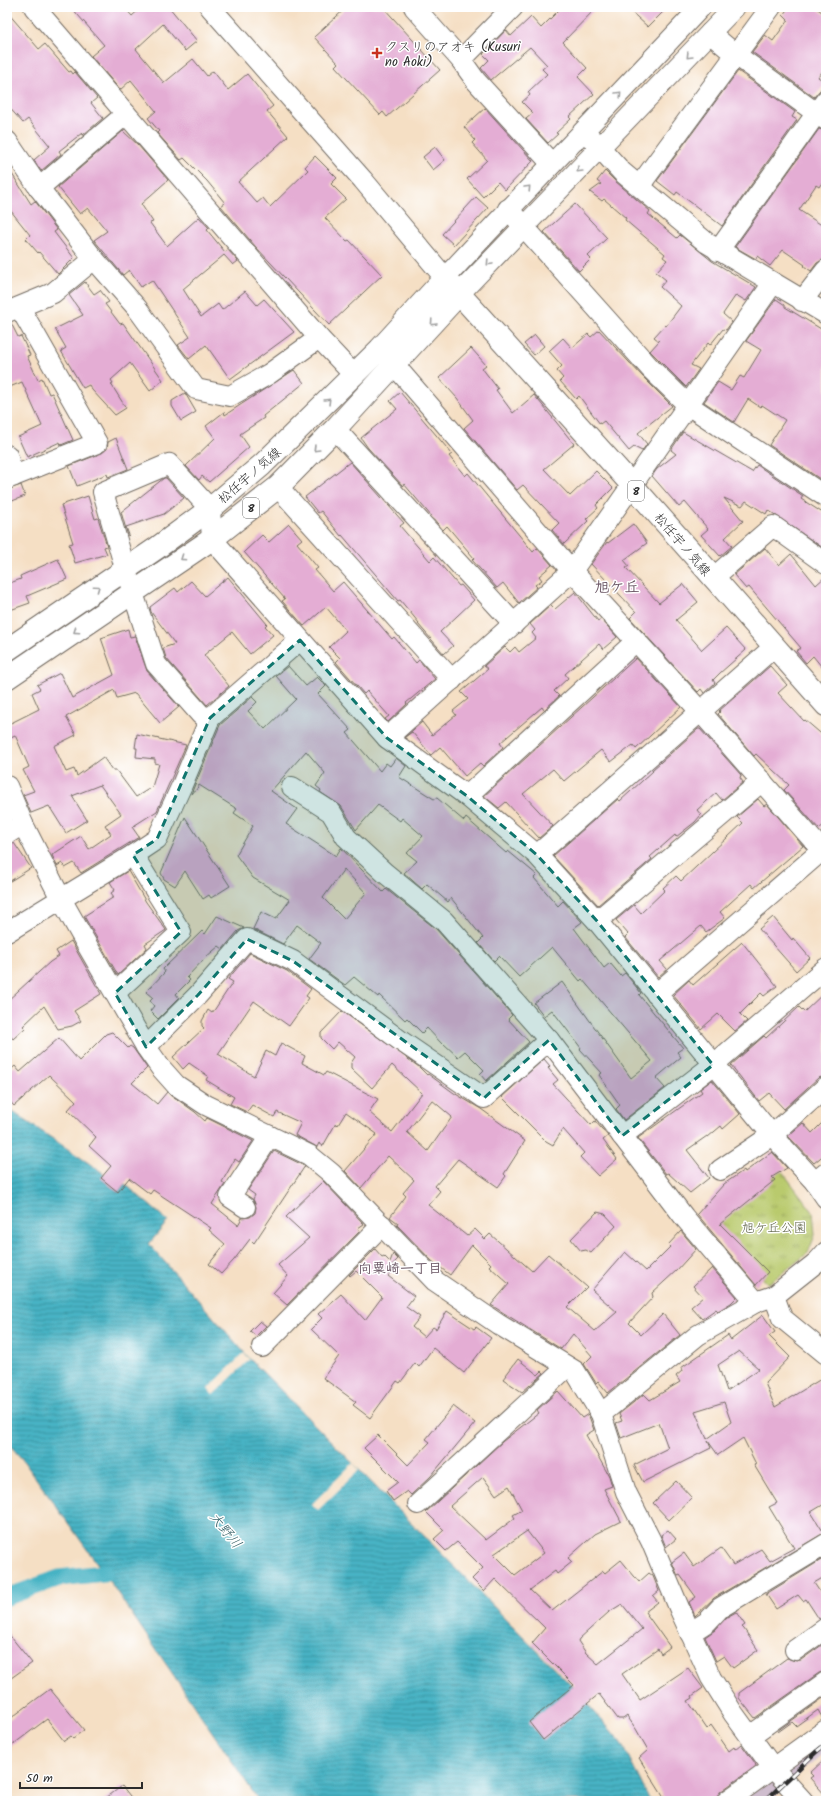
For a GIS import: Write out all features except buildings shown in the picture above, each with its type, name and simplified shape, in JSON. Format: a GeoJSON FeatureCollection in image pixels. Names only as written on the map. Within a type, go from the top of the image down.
{"type":"FeatureCollection","features":[{"type":"Feature","properties":{"kind":"main road","name":"松任宇ノ気線"},"geometry":{"type":"LineString","coordinates":[[7,678],[212,539],[278,487],[336,429],[387,356],[445,278],[632,485],[826,705]]}},
{"type":"Feature","properties":{"kind":"main road","name":"松任宇ノ気線"},"geometry":{"type":"LineString","coordinates":[[7,650],[125,568],[157,548],[210,509],[262,465],[354,375],[387,356],[459,294]]}},
{"type":"Feature","properties":{"kind":"street"},"geometry":{"type":"LineString","coordinates":[[34,7],[319,338],[354,375]]}},
{"type":"Feature","properties":{"kind":"street"},"geometry":{"type":"LineString","coordinates":[[210,7],[363,180],[445,278],[551,163],[584,131],[700,7]]}},
{"type":"Feature","properties":{"kind":"street"},"geometry":{"type":"LineString","coordinates":[[414,7],[461,60],[476,81],[551,163]]}},
{"type":"Feature","properties":{"kind":"street"},"geometry":{"type":"LineString","coordinates":[[461,60],[513,7]]}},
{"type":"Feature","properties":{"kind":"street"},"geometry":{"type":"LineString","coordinates":[[459,294],[735,7]]}},
{"type":"Feature","properties":{"kind":"street"},"geometry":{"type":"LineString","coordinates":[[640,185],[771,7]]}},
{"type":"Feature","properties":{"kind":"street"},"geometry":{"type":"LineString","coordinates":[[710,33],[736,55],[823,111],[718,251]]}},
{"type":"Feature","properties":{"kind":"street"},"geometry":{"type":"LineString","coordinates":[[39,188],[126,114]]}},
{"type":"Feature","properties":{"kind":"street"},"geometry":{"type":"LineString","coordinates":[[584,131],[622,172],[640,185],[718,251],[826,314]]}},
{"type":"Feature","properties":{"kind":"street"},"geometry":{"type":"LineString","coordinates":[[7,141],[39,188],[94,259],[137,308],[196,389],[230,396],[269,374],[319,338]]}},
{"type":"Feature","properties":{"kind":"street"},"geometry":{"type":"LineString","coordinates":[[508,210],[651,369],[688,405],[826,497]]}},
{"type":"Feature","properties":{"kind":"street"},"geometry":{"type":"LineString","coordinates":[[7,455],[11,477],[97,443],[13,310],[53,293],[94,259]]}},
{"type":"Feature","properties":{"kind":"street"},"geometry":{"type":"LineString","coordinates":[[802,301],[826,270]]}},
{"type":"Feature","properties":{"kind":"street"},"geometry":{"type":"LineString","coordinates":[[387,738],[572,571],[773,283]]}},
{"type":"Feature","properties":{"kind":"street"},"geometry":{"type":"LineString","coordinates":[[387,356],[572,571],[825,851],[656,994]]}},
{"type":"Feature","properties":{"kind":"street"},"geometry":{"type":"LineString","coordinates":[[336,429],[514,624]]}},
{"type":"Feature","properties":{"kind":"street"},"geometry":{"type":"LineString","coordinates":[[210,718],[202,715],[156,664],[125,568],[103,492],[169,464],[210,509],[212,539],[387,738],[467,796],[537,855],[597,921],[772,1136],[822,1184]]}},
{"type":"Feature","properties":{"kind":"street"},"geometry":{"type":"LineString","coordinates":[[278,487],[452,680]]}},
{"type":"Feature","properties":{"kind":"street"},"geometry":{"type":"LineString","coordinates":[[713,578],[773,526],[826,564]]}},
{"type":"Feature","properties":{"kind":"street"},"geometry":{"type":"LineString","coordinates":[[7,932],[157,839],[182,785],[210,718],[300,640]]}},
{"type":"Feature","properties":{"kind":"street"},"geometry":{"type":"LineString","coordinates":[[467,796],[636,641]]}},
{"type":"Feature","properties":{"kind":"street"},"geometry":{"type":"LineString","coordinates":[[537,855],[774,647]]}},
{"type":"Feature","properties":{"kind":"street"},"geometry":{"type":"LineString","coordinates":[[597,921],[762,781]]}},
{"type":"Feature","properties":{"kind":"street"},"geometry":{"type":"LineString","coordinates":[[7,786],[15,829],[62,899],[146,1047],[160,1067],[176,1084],[206,1105],[309,1155],[331,1172],[435,1282],[498,1324],[575,1371],[601,1414],[626,1492],[651,1541],[711,1678],[733,1713],[750,1736],[774,1768],[803,1801]]}},
{"type":"Feature","properties":{"kind":"street"},"geometry":{"type":"LineString","coordinates":[[292,787],[331,812],[346,837],[385,873],[444,921],[549,1040],[684,1217],[782,1318],[826,1354]]}},
{"type":"Feature","properties":{"kind":"street"},"geometry":{"type":"LineString","coordinates":[[114,993],[181,932],[133,855]]}},
{"type":"Feature","properties":{"kind":"street"},"geometry":{"type":"LineString","coordinates":[[146,1047],[198,995],[247,939],[293,961],[401,1041],[484,1098],[549,1040]]}},
{"type":"Feature","properties":{"kind":"street"},"geometry":{"type":"LineString","coordinates":[[622,1136],[713,1065],[826,968]]}},
{"type":"Feature","properties":{"kind":"street"},"geometry":{"type":"LineString","coordinates":[[720,1170],[772,1136],[826,1087]]}},
{"type":"Feature","properties":{"kind":"street"},"geometry":{"type":"LineString","coordinates":[[245,1208],[230,1197],[270,1136]]}},
{"type":"Feature","properties":{"kind":"street"},"geometry":{"type":"LineString","coordinates":[[262,1347],[382,1225]]}},
{"type":"Feature","properties":{"kind":"street"},"geometry":{"type":"LineString","coordinates":[[601,1414],[698,1335],[765,1299],[816,1262],[826,1252]]}},
{"type":"Feature","properties":{"kind":"street"},"geometry":{"type":"LineString","coordinates":[[418,1504],[567,1367]]}},
{"type":"Feature","properties":{"kind":"street"},"geometry":{"type":"LineString","coordinates":[[690,1633],[707,1622],[720,1608],[826,1544]]}},
{"type":"Feature","properties":{"kind":"street"},"geometry":{"type":"LineString","coordinates":[[795,1650],[826,1628]]}},
{"type":"Feature","properties":{"kind":"street"},"geometry":{"type":"LineString","coordinates":[[750,1736],[826,1682]]}},
{"type":"Feature","properties":{"kind":"street"},"geometry":{"type":"LineString","coordinates":[[727,1801],[826,1730]]}},
{"type":"Feature","properties":{"kind":"highlighted area"},"geometry":{"type":"Polygon","coordinates":[[[300,640],[387,738],[467,796],[537,855],[597,921],[713,1065],[622,1136],[549,1040],[484,1098],[293,961],[247,939],[198,995],[146,1047],[115,993],[181,932],[133,855],[157,839],[210,718],[300,640]]]}},
{"type":"Feature","properties":{"kind":"shaded area"},"geometry":{"type":"Polygon","coordinates":[[[826,1739],[826,1752],[782,1788],[772,1801],[738,1801],[787,1772],[807,1753],[826,1739]]]}},
{"type":"Feature","properties":{"kind":"green space","name":"旭ケ丘公園"},"geometry":{"type":"Polygon","coordinates":[[[781,1170],[813,1212],[815,1235],[808,1253],[768,1284],[714,1222],[781,1170]]]}},
{"type":"Feature","properties":{"kind":"water","name":"大野川"},"geometry":{"type":"Polygon","coordinates":[[[7,1108],[99,1170],[104,1174],[101,1178],[118,1192],[125,1184],[168,1221],[149,1244],[250,1359],[569,1683],[622,1743],[650,1801],[259,1801],[104,1573],[22,1459],[7,1442],[7,1108]]]}},
{"type":"Feature","properties":{"kind":"pier"},"geometry":{"type":"Polygon","coordinates":[[[244,1353],[250,1359],[213,1395],[208,1389],[244,1353]]]}},
{"type":"Feature","properties":{"kind":"pier"},"geometry":{"type":"Polygon","coordinates":[[[353,1463],[359,1470],[318,1510],[312,1504],[353,1463]]]}},
{"type":"Feature","properties":{"kind":"waterway"},"geometry":{"type":"LineString","coordinates":[[7,1597],[59,1578],[104,1573]]}},
{"type":"Feature","properties":{"kind":"railway"},"geometry":{"type":"LineString","coordinates":[[765,1801],[826,1744]]}},
{"type":"Feature","properties":{"kind":"place","name":"クスリのアオキ (Kusuri no Aoki)"},"geometry":{"type":"Point","coordinates":[377,53]}},
{"type":"Feature","properties":{"kind":"district","name":"旭ケ丘"},"geometry":{"type":"Point","coordinates":[617,587]}},
{"type":"Feature","properties":{"kind":"district","name":"向粟崎一丁目"},"geometry":{"type":"Point","coordinates":[400,1268]}}]}
